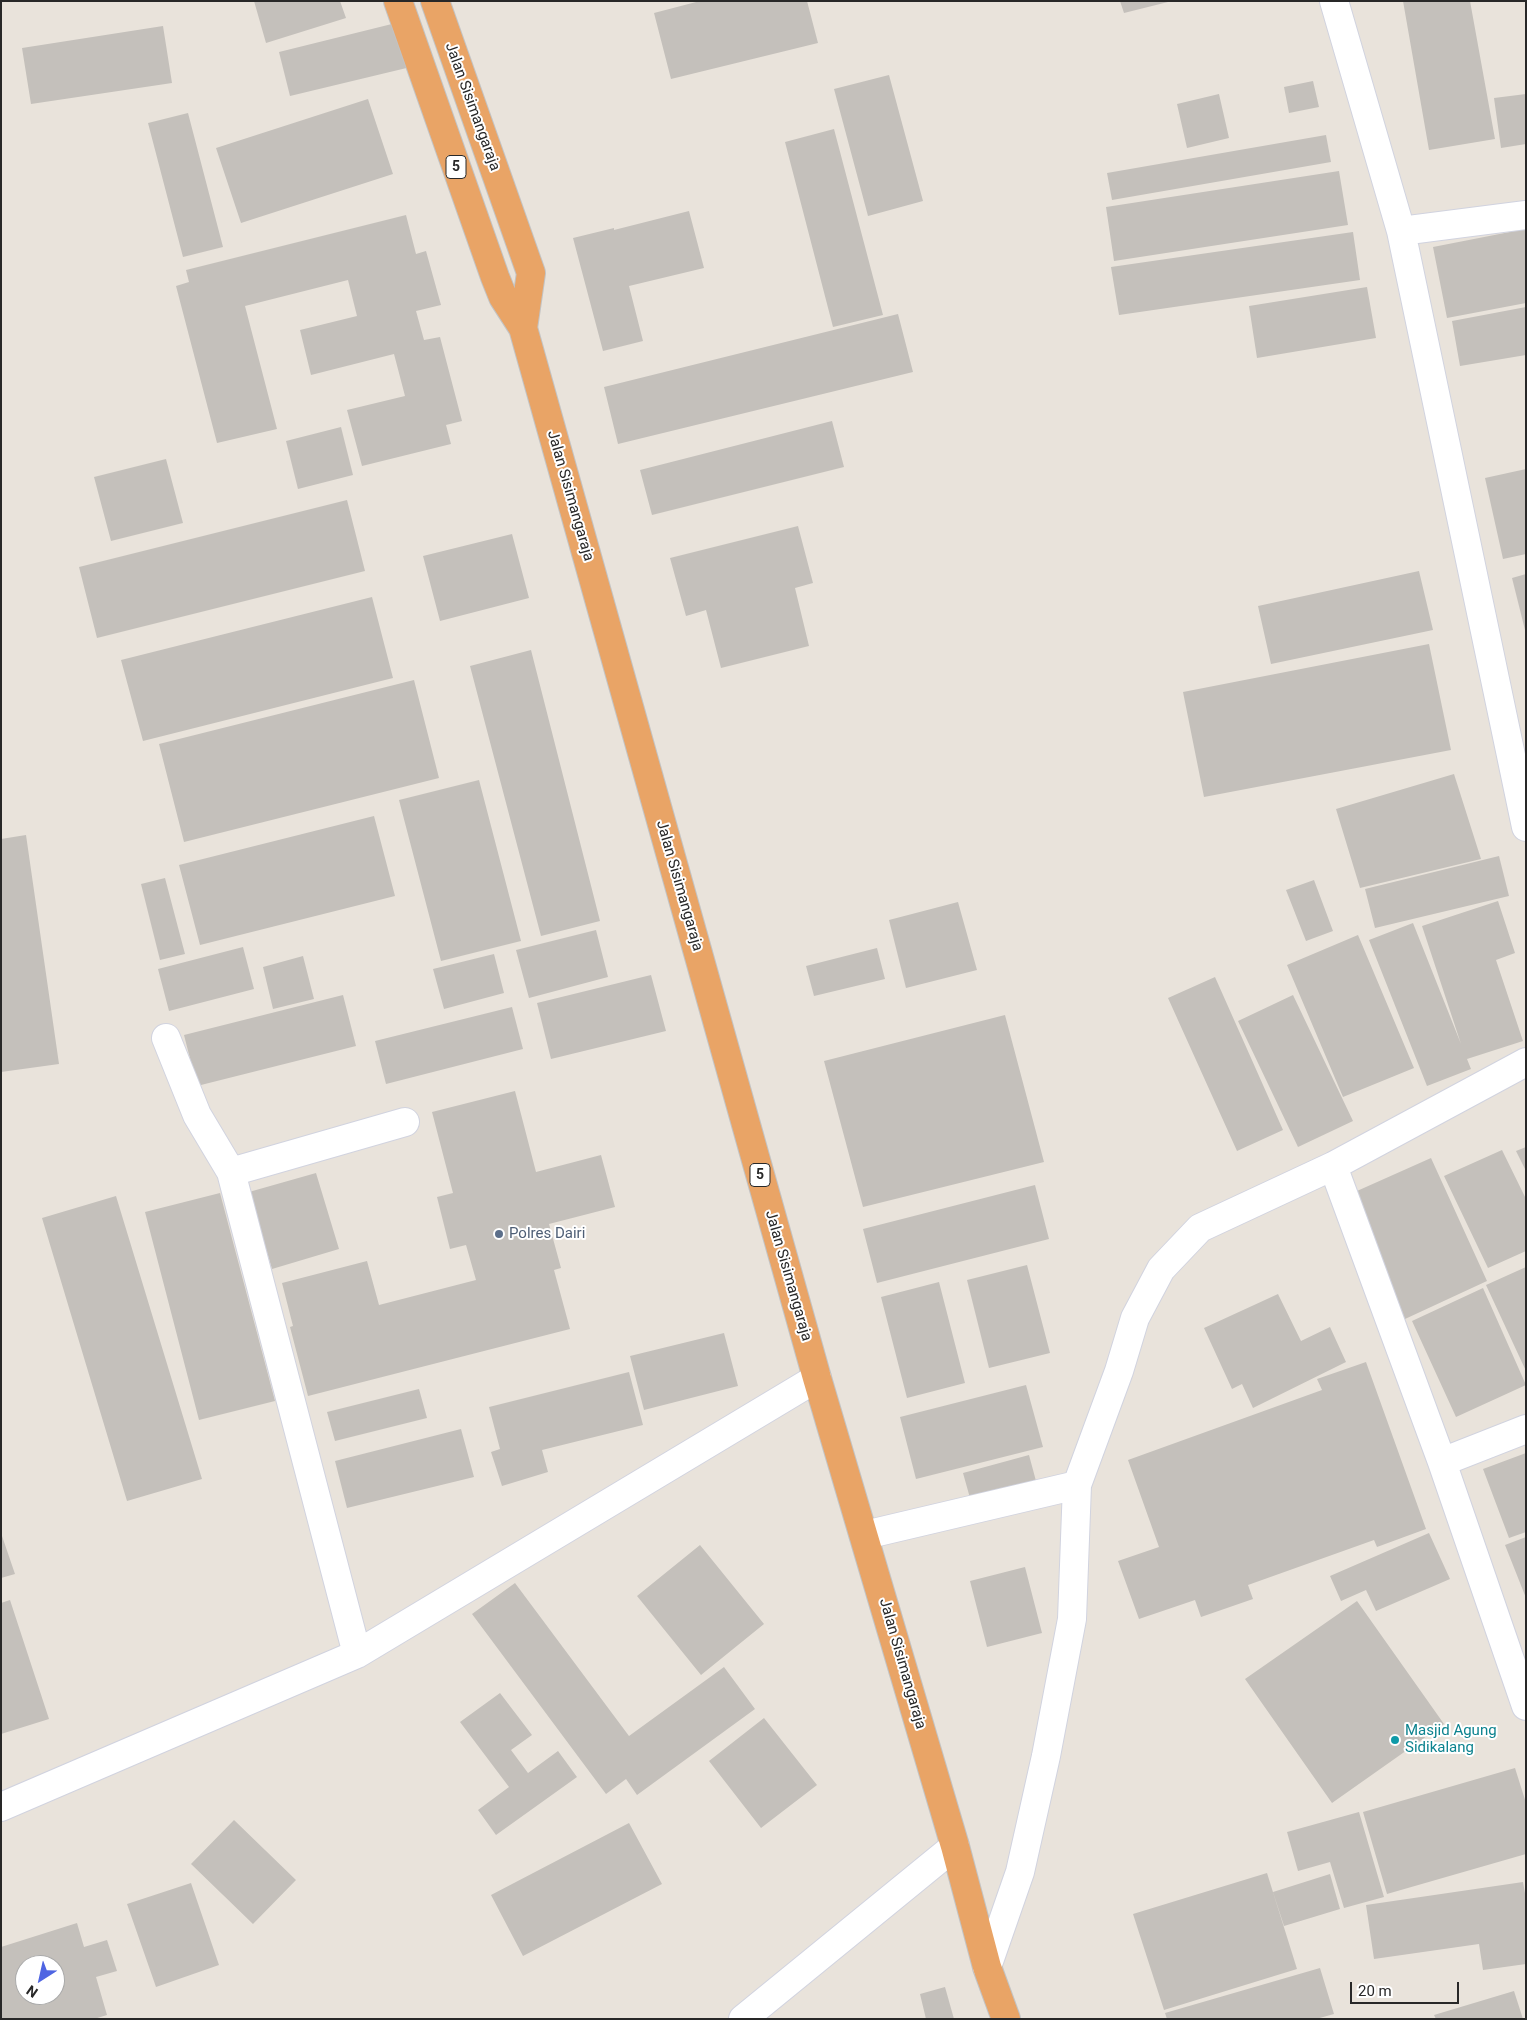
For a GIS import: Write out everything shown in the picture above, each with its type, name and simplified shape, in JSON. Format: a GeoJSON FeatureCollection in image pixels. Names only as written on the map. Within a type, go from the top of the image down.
{"type":"FeatureCollection","features":[{"type":"Feature","properties":{"kind":"highway","name":"Jalan Sisimangaraja"},"geometry":{"type":"LineString","coordinates":[[398,1],[495,277],[503,297],[523,328],[817,1378],[865,1535],[955,1846],[987,1967],[1006,2019]]}},
{"type":"Feature","properties":{"kind":"highway","name":"Jalan Sisimangaraja"},"geometry":{"type":"LineString","coordinates":[[435,1],[531,273],[530,293],[523,328]]}},
{"type":"Feature","properties":{"kind":"street"},"geometry":{"type":"LineString","coordinates":[[1334,1],[1401,231],[1526,827]]}},
{"type":"Feature","properties":{"kind":"street"},"geometry":{"type":"LineString","coordinates":[[1401,231],[1526,215]]}},
{"type":"Feature","properties":{"kind":"street"},"geometry":{"type":"LineString","coordinates":[[166,1038],[197,1115],[231,1172],[357,1654]]}},
{"type":"Feature","properties":{"kind":"street"},"geometry":{"type":"LineString","coordinates":[[987,1967],[1020,1872],[1046,1756],[1072,1619],[1077,1484],[1119,1371],[1135,1318],[1161,1270],[1200,1228],[1333,1166],[1526,1062]]}},
{"type":"Feature","properties":{"kind":"street"},"geometry":{"type":"LineString","coordinates":[[231,1172],[405,1122]]}},
{"type":"Feature","properties":{"kind":"street"},"geometry":{"type":"LineString","coordinates":[[1333,1166],[1442,1462],[1526,1706]]}},
{"type":"Feature","properties":{"kind":"street"},"geometry":{"type":"LineString","coordinates":[[1,1807],[357,1654],[817,1378]]}},
{"type":"Feature","properties":{"kind":"street"},"geometry":{"type":"LineString","coordinates":[[1442,1462],[1526,1429]]}},
{"type":"Feature","properties":{"kind":"street"},"geometry":{"type":"LineString","coordinates":[[865,1535],[1077,1484]]}},
{"type":"Feature","properties":{"kind":"street"},"geometry":{"type":"LineString","coordinates":[[743,2019],[955,1846]]}},
{"type":"Feature","properties":{"kind":"building"},"geometry":{"type":"Polygon","coordinates":[[[254,1],[340,1],[346,18],[266,43],[254,1]]]}},
{"type":"Feature","properties":{"kind":"building"},"geometry":{"type":"Polygon","coordinates":[[[700,1],[807,1],[818,43],[671,79],[654,13],[700,1]]]}},
{"type":"Feature","properties":{"kind":"building"},"geometry":{"type":"Polygon","coordinates":[[[1120,1],[1168,1],[1168,2],[1124,13],[1120,1]]]}},
{"type":"Feature","properties":{"kind":"building"},"geometry":{"type":"Polygon","coordinates":[[[1403,1],[1470,1],[1495,139],[1429,150],[1403,1]]]}},
{"type":"Feature","properties":{"kind":"building"},"geometry":{"type":"Polygon","coordinates":[[[408,20],[419,65],[290,96],[279,52],[408,20]]]}},
{"type":"Feature","properties":{"kind":"building"},"geometry":{"type":"Polygon","coordinates":[[[163,26],[172,83],[31,104],[22,48],[163,26]]]}},
{"type":"Feature","properties":{"kind":"building"},"geometry":{"type":"Polygon","coordinates":[[[889,75],[923,201],[868,216],[834,89],[889,75]]]}},
{"type":"Feature","properties":{"kind":"building"},"geometry":{"type":"Polygon","coordinates":[[[1313,81],[1319,107],[1289,113],[1284,87],[1313,81]]]}},
{"type":"Feature","properties":{"kind":"building"},"geometry":{"type":"Polygon","coordinates":[[[1219,94],[1229,138],[1187,148],[1177,104],[1219,94]]]}},
{"type":"Feature","properties":{"kind":"building"},"geometry":{"type":"Polygon","coordinates":[[[1526,94],[1526,144],[1501,148],[1494,98],[1526,94]]]}},
{"type":"Feature","properties":{"kind":"building"},"geometry":{"type":"Polygon","coordinates":[[[368,99],[393,174],[241,223],[216,148],[368,99]]]}},
{"type":"Feature","properties":{"kind":"building"},"geometry":{"type":"Polygon","coordinates":[[[188,113],[223,247],[183,257],[148,123],[188,113]]]}},
{"type":"Feature","properties":{"kind":"building"},"geometry":{"type":"Polygon","coordinates":[[[834,129],[883,315],[833,327],[785,142],[834,129]]]}},
{"type":"Feature","properties":{"kind":"building"},"geometry":{"type":"Polygon","coordinates":[[[1326,135],[1331,162],[1112,200],[1107,173],[1326,135]]]}},
{"type":"Feature","properties":{"kind":"building"},"geometry":{"type":"Polygon","coordinates":[[[1339,171],[1348,225],[1114,261],[1106,207],[1339,171]]]}},
{"type":"Feature","properties":{"kind":"building"},"geometry":{"type":"Polygon","coordinates":[[[689,211],[704,268],[629,286],[643,341],[603,351],[573,238],[614,228],[614,230],[689,211]]]}},
{"type":"Feature","properties":{"kind":"building"},"geometry":{"type":"Polygon","coordinates":[[[406,215],[416,254],[426,251],[441,305],[416,311],[424,340],[440,337],[462,421],[446,425],[451,444],[362,466],[347,410],[405,396],[394,354],[311,375],[300,330],[357,316],[348,280],[245,306],[277,429],[217,443],[176,286],[189,282],[186,270],[406,215]]]}},
{"type":"Feature","properties":{"kind":"building"},"geometry":{"type":"Polygon","coordinates":[[[1525,229],[1526,303],[1447,318],[1433,247],[1525,229]]]}},
{"type":"Feature","properties":{"kind":"building"},"geometry":{"type":"Polygon","coordinates":[[[1353,232],[1360,280],[1119,315],[1111,267],[1353,232]]]}},
{"type":"Feature","properties":{"kind":"building"},"geometry":{"type":"Polygon","coordinates":[[[1367,287],[1376,338],[1257,358],[1249,306],[1367,287]]]}},
{"type":"Feature","properties":{"kind":"building"},"geometry":{"type":"Polygon","coordinates":[[[1526,307],[1526,355],[1460,366],[1452,321],[1526,307]]]}},
{"type":"Feature","properties":{"kind":"building"},"geometry":{"type":"Polygon","coordinates":[[[898,314],[913,372],[618,444],[604,387],[898,314]]]}},
{"type":"Feature","properties":{"kind":"building"},"geometry":{"type":"Polygon","coordinates":[[[832,421],[844,467],[652,515],[640,470],[832,421]]]}},
{"type":"Feature","properties":{"kind":"building"},"geometry":{"type":"Polygon","coordinates":[[[341,427],[353,475],[298,489],[286,441],[341,427]]]}},
{"type":"Feature","properties":{"kind":"building"},"geometry":{"type":"Polygon","coordinates":[[[166,459],[183,523],[111,541],[94,477],[166,459]]]}},
{"type":"Feature","properties":{"kind":"building"},"geometry":{"type":"Polygon","coordinates":[[[1526,469],[1526,554],[1503,559],[1485,478],[1526,469]]]}},
{"type":"Feature","properties":{"kind":"building"},"geometry":{"type":"Polygon","coordinates":[[[347,500],[365,571],[97,638],[79,567],[347,500]]]}},
{"type":"Feature","properties":{"kind":"building"},"geometry":{"type":"Polygon","coordinates":[[[798,526],[813,583],[795,588],[809,646],[721,668],[706,610],[686,616],[670,558],[798,526]]]}},
{"type":"Feature","properties":{"kind":"building"},"geometry":{"type":"Polygon","coordinates":[[[512,534],[529,598],[440,621],[423,556],[512,534]]]}},
{"type":"Feature","properties":{"kind":"building"},"geometry":{"type":"Polygon","coordinates":[[[1419,571],[1433,630],[1271,664],[1258,606],[1419,571]]]}},
{"type":"Feature","properties":{"kind":"building"},"geometry":{"type":"Polygon","coordinates":[[[1526,574],[1526,630],[1525,630],[1512,578],[1526,574]]]}},
{"type":"Feature","properties":{"kind":"building"},"geometry":{"type":"Polygon","coordinates":[[[372,597],[393,678],[143,741],[121,660],[372,597]]]}},
{"type":"Feature","properties":{"kind":"building"},"geometry":{"type":"Polygon","coordinates":[[[1429,644],[1451,750],[1204,797],[1183,692],[1429,644]]]}},
{"type":"Feature","properties":{"kind":"building"},"geometry":{"type":"Polygon","coordinates":[[[531,650],[600,921],[541,936],[470,666],[531,650]]]}},
{"type":"Feature","properties":{"kind":"building"},"geometry":{"type":"Polygon","coordinates":[[[414,680],[439,778],[184,842],[159,744],[414,680]]]}},
{"type":"Feature","properties":{"kind":"building"},"geometry":{"type":"Polygon","coordinates":[[[1454,774],[1481,859],[1360,888],[1336,809],[1454,774]]]}},
{"type":"Feature","properties":{"kind":"building"},"geometry":{"type":"Polygon","coordinates":[[[479,780],[521,941],[441,961],[399,800],[479,780]]]}},
{"type":"Feature","properties":{"kind":"building"},"geometry":{"type":"Polygon","coordinates":[[[374,816],[395,896],[200,945],[179,865],[374,816]]]}},
{"type":"Feature","properties":{"kind":"building"},"geometry":{"type":"Polygon","coordinates":[[[26,835],[59,1064],[1,1072],[1,839],[26,835]]]}},
{"type":"Feature","properties":{"kind":"building"},"geometry":{"type":"Polygon","coordinates":[[[1499,856],[1509,896],[1375,928],[1365,889],[1499,856]]]}},
{"type":"Feature","properties":{"kind":"building"},"geometry":{"type":"Polygon","coordinates":[[[165,878],[185,954],[160,960],[141,884],[165,878]]]}},
{"type":"Feature","properties":{"kind":"building"},"geometry":{"type":"Polygon","coordinates":[[[1314,880],[1333,931],[1306,941],[1286,890],[1314,880]]]}},
{"type":"Feature","properties":{"kind":"building"},"geometry":{"type":"Polygon","coordinates":[[[1498,901],[1515,953],[1496,960],[1523,1041],[1467,1059],[1471,1069],[1427,1086],[1369,940],[1413,923],[1461,1044],[1422,926],[1498,901]]]}},
{"type":"Feature","properties":{"kind":"building"},"geometry":{"type":"Polygon","coordinates":[[[958,902],[977,970],[906,988],[889,920],[958,902]]]}},
{"type":"Feature","properties":{"kind":"building"},"geometry":{"type":"Polygon","coordinates":[[[596,930],[608,977],[529,998],[516,950],[596,930]]]}},
{"type":"Feature","properties":{"kind":"building"},"geometry":{"type":"Polygon","coordinates":[[[1358,935],[1414,1068],[1343,1097],[1287,965],[1358,935]]]}},
{"type":"Feature","properties":{"kind":"building"},"geometry":{"type":"Polygon","coordinates":[[[243,947],[254,989],[169,1011],[158,969],[243,947]]]}},
{"type":"Feature","properties":{"kind":"building"},"geometry":{"type":"Polygon","coordinates":[[[877,948],[885,979],[814,996],[806,966],[877,948]]]}},
{"type":"Feature","properties":{"kind":"building"},"geometry":{"type":"Polygon","coordinates":[[[494,954],[504,993],[444,1009],[433,969],[494,954]]]}},
{"type":"Feature","properties":{"kind":"building"},"geometry":{"type":"Polygon","coordinates":[[[303,956],[314,999],[273,1009],[263,967],[303,956]]]}},
{"type":"Feature","properties":{"kind":"building"},"geometry":{"type":"Polygon","coordinates":[[[651,975],[666,1031],[551,1059],[537,1003],[651,975]]]}},
{"type":"Feature","properties":{"kind":"building"},"geometry":{"type":"Polygon","coordinates":[[[1215,977],[1283,1130],[1237,1151],[1168,998],[1215,977]]]}},
{"type":"Feature","properties":{"kind":"building"},"geometry":{"type":"Polygon","coordinates":[[[343,995],[356,1046],[197,1086],[184,1035],[343,995]]]}},
{"type":"Feature","properties":{"kind":"building"},"geometry":{"type":"Polygon","coordinates":[[[1293,995],[1353,1121],[1298,1147],[1238,1021],[1293,995]]]}},
{"type":"Feature","properties":{"kind":"building"},"geometry":{"type":"Polygon","coordinates":[[[512,1007],[523,1049],[386,1084],[375,1041],[512,1007]]]}},
{"type":"Feature","properties":{"kind":"building"},"geometry":{"type":"Polygon","coordinates":[[[1005,1015],[1044,1162],[863,1207],[824,1061],[1005,1015]]]}},
{"type":"Feature","properties":{"kind":"building","name":"Polres Dairi"},"geometry":{"type":"Polygon","coordinates":[[[515,1091],[536,1172],[601,1155],[615,1207],[549,1224],[561,1268],[554,1270],[570,1329],[308,1396],[290,1327],[293,1326],[282,1283],[367,1261],[379,1305],[476,1280],[466,1245],[450,1249],[437,1197],[453,1193],[432,1112],[515,1091]]]}},
{"type":"Feature","properties":{"kind":"building"},"geometry":{"type":"Polygon","coordinates":[[[1526,1147],[1526,1171],[1516,1151],[1526,1147]]]}},
{"type":"Feature","properties":{"kind":"building"},"geometry":{"type":"Polygon","coordinates":[[[1502,1150],[1526,1199],[1526,1251],[1488,1268],[1444,1176],[1502,1150]]]}},
{"type":"Feature","properties":{"kind":"building"},"geometry":{"type":"Polygon","coordinates":[[[1431,1158],[1487,1281],[1405,1319],[1348,1195],[1431,1158]]]}},
{"type":"Feature","properties":{"kind":"building"},"geometry":{"type":"Polygon","coordinates":[[[316,1173],[339,1249],[272,1269],[249,1192],[316,1173]]]}},
{"type":"Feature","properties":{"kind":"building"},"geometry":{"type":"Polygon","coordinates":[[[1035,1185],[1049,1239],[877,1283],[863,1229],[1035,1185]]]}},
{"type":"Feature","properties":{"kind":"building"},"geometry":{"type":"Polygon","coordinates":[[[220,1193],[275,1401],[199,1420],[145,1212],[220,1193]]]}},
{"type":"Feature","properties":{"kind":"building"},"geometry":{"type":"Polygon","coordinates":[[[116,1196],[202,1479],[127,1501],[42,1218],[116,1196]]]}},
{"type":"Feature","properties":{"kind":"building"},"geometry":{"type":"Polygon","coordinates":[[[1027,1265],[1050,1353],[989,1368],[967,1280],[1027,1265]]]}},
{"type":"Feature","properties":{"kind":"building"},"geometry":{"type":"Polygon","coordinates":[[[1526,1267],[1526,1371],[1486,1285],[1526,1267]]]}},
{"type":"Feature","properties":{"kind":"building"},"geometry":{"type":"Polygon","coordinates":[[[939,1282],[965,1383],[907,1398],[881,1297],[939,1282]]]}},
{"type":"Feature","properties":{"kind":"building"},"geometry":{"type":"Polygon","coordinates":[[[1483,1288],[1526,1385],[1456,1417],[1412,1321],[1483,1288]]]}},
{"type":"Feature","properties":{"kind":"building"},"geometry":{"type":"Polygon","coordinates":[[[1278,1294],[1301,1341],[1330,1327],[1346,1362],[1253,1408],[1242,1384],[1232,1389],[1204,1328],[1278,1294]]]}},
{"type":"Feature","properties":{"kind":"building"},"geometry":{"type":"Polygon","coordinates":[[[724,1333],[738,1386],[644,1410],[630,1356],[724,1333]]]}},
{"type":"Feature","properties":{"kind":"building"},"geometry":{"type":"Polygon","coordinates":[[[1366,1362],[1426,1529],[1377,1547],[1374,1540],[1248,1585],[1253,1599],[1201,1617],[1195,1600],[1139,1619],[1118,1561],[1159,1547],[1128,1460],[1322,1390],[1317,1379],[1366,1362]]]}},
{"type":"Feature","properties":{"kind":"building"},"geometry":{"type":"Polygon","coordinates":[[[629,1372],[643,1425],[542,1450],[548,1472],[502,1486],[491,1452],[500,1449],[489,1407],[629,1372]]]}},
{"type":"Feature","properties":{"kind":"building"},"geometry":{"type":"Polygon","coordinates":[[[1026,1385],[1043,1447],[916,1479],[900,1417],[1026,1385]]]}},
{"type":"Feature","properties":{"kind":"building"},"geometry":{"type":"Polygon","coordinates":[[[419,1389],[427,1418],[335,1441],[327,1412],[419,1389]]]}},
{"type":"Feature","properties":{"kind":"building"},"geometry":{"type":"Polygon","coordinates":[[[461,1429],[474,1477],[347,1508],[335,1461],[461,1429]]]}},
{"type":"Feature","properties":{"kind":"building"},"geometry":{"type":"Polygon","coordinates":[[[1526,1453],[1526,1532],[1509,1538],[1483,1469],[1526,1453]]]}},
{"type":"Feature","properties":{"kind":"building"},"geometry":{"type":"Polygon","coordinates":[[[1029,1455],[1036,1481],[970,1498],[963,1473],[1029,1455]]]}},
{"type":"Feature","properties":{"kind":"building"},"geometry":{"type":"Polygon","coordinates":[[[1,1533],[15,1574],[1,1578],[1,1533]]]}},
{"type":"Feature","properties":{"kind":"building"},"geometry":{"type":"Polygon","coordinates":[[[1429,1533],[1450,1579],[1376,1611],[1366,1590],[1341,1601],[1330,1576],[1429,1533]]]}},
{"type":"Feature","properties":{"kind":"building"},"geometry":{"type":"Polygon","coordinates":[[[1526,1537],[1526,1598],[1505,1545],[1526,1537]]]}},
{"type":"Feature","properties":{"kind":"building"},"geometry":{"type":"Polygon","coordinates":[[[700,1545],[764,1624],[701,1675],[637,1596],[700,1545]]]}},
{"type":"Feature","properties":{"kind":"building"},"geometry":{"type":"Polygon","coordinates":[[[1025,1567],[1042,1633],[987,1647],[970,1581],[1025,1567]]]}},
{"type":"Feature","properties":{"kind":"building"},"geometry":{"type":"Polygon","coordinates":[[[515,1583],[629,1736],[724,1667],[755,1709],[637,1795],[626,1779],[606,1794],[472,1614],[515,1583]]]}},
{"type":"Feature","properties":{"kind":"building"},"geometry":{"type":"Polygon","coordinates":[[[10,1600],[49,1719],[1,1734],[1,1603],[10,1600]]]}},
{"type":"Feature","properties":{"kind":"building"},"geometry":{"type":"Polygon","coordinates":[[[1357,1601],[1444,1724],[1332,1803],[1245,1679],[1357,1601]]]}},
{"type":"Feature","properties":{"kind":"building"},"geometry":{"type":"Polygon","coordinates":[[[500,1693],[532,1735],[511,1750],[528,1773],[558,1751],[577,1777],[496,1835],[478,1810],[509,1787],[460,1722],[500,1693]]]}},
{"type":"Feature","properties":{"kind":"building"},"geometry":{"type":"Polygon","coordinates":[[[764,1718],[817,1785],[761,1828],[709,1761],[764,1718]]]}},
{"type":"Feature","properties":{"kind":"building"},"geometry":{"type":"Polygon","coordinates":[[[1515,1768],[1526,1803],[1526,1854],[1387,1894],[1363,1812],[1515,1768]]]}},
{"type":"Feature","properties":{"kind":"building"},"geometry":{"type":"Polygon","coordinates":[[[1359,1812],[1384,1897],[1344,1908],[1330,1862],[1298,1871],[1287,1832],[1359,1812]]]}},
{"type":"Feature","properties":{"kind":"building"},"geometry":{"type":"Polygon","coordinates":[[[234,1820],[296,1880],[253,1924],[191,1864],[234,1820]]]}},
{"type":"Feature","properties":{"kind":"building"},"geometry":{"type":"Polygon","coordinates":[[[629,1823],[662,1884],[523,1956],[491,1895],[629,1823]]]}},
{"type":"Feature","properties":{"kind":"building"},"geometry":{"type":"Polygon","coordinates":[[[1267,1873],[1297,1969],[1164,2010],[1133,1914],[1267,1873]]]}},
{"type":"Feature","properties":{"kind":"building"},"geometry":{"type":"Polygon","coordinates":[[[1330,1874],[1340,1909],[1284,1926],[1273,1892],[1330,1874]]]}},
{"type":"Feature","properties":{"kind":"building"},"geometry":{"type":"Polygon","coordinates":[[[1523,1882],[1526,1899],[1526,1964],[1483,1970],[1479,1944],[1374,1959],[1366,1905],[1523,1882]]]}},
{"type":"Feature","properties":{"kind":"building"},"geometry":{"type":"Polygon","coordinates":[[[191,1883],[219,1965],[156,1987],[127,1904],[191,1883]]]}},
{"type":"Feature","properties":{"kind":"building"},"geometry":{"type":"Polygon","coordinates":[[[77,1923],[84,1947],[107,1940],[117,1971],[96,1977],[107,2015],[94,2019],[1,2019],[1,1947],[77,1923]]]}},
{"type":"Feature","properties":{"kind":"building"},"geometry":{"type":"Polygon","coordinates":[[[1320,1968],[1334,2014],[1316,2019],[1167,2019],[1165,2013],[1320,1968]]]}},
{"type":"Feature","properties":{"kind":"building"},"geometry":{"type":"Polygon","coordinates":[[[945,1987],[954,2019],[926,2019],[920,1994],[945,1987]]]}},
{"type":"Feature","properties":{"kind":"building"},"geometry":{"type":"Polygon","coordinates":[[[1514,1991],[1523,2019],[1436,2019],[1434,2015],[1514,1991]]]}},
{"type":"Feature","properties":{"kind":"place","name":"Polres Dairi"},"geometry":{"type":"Point","coordinates":[499,1234]}},
{"type":"Feature","properties":{"kind":"place","name":"Masjid Agung Sidikalang"},"geometry":{"type":"Point","coordinates":[1395,1740]}}]}
